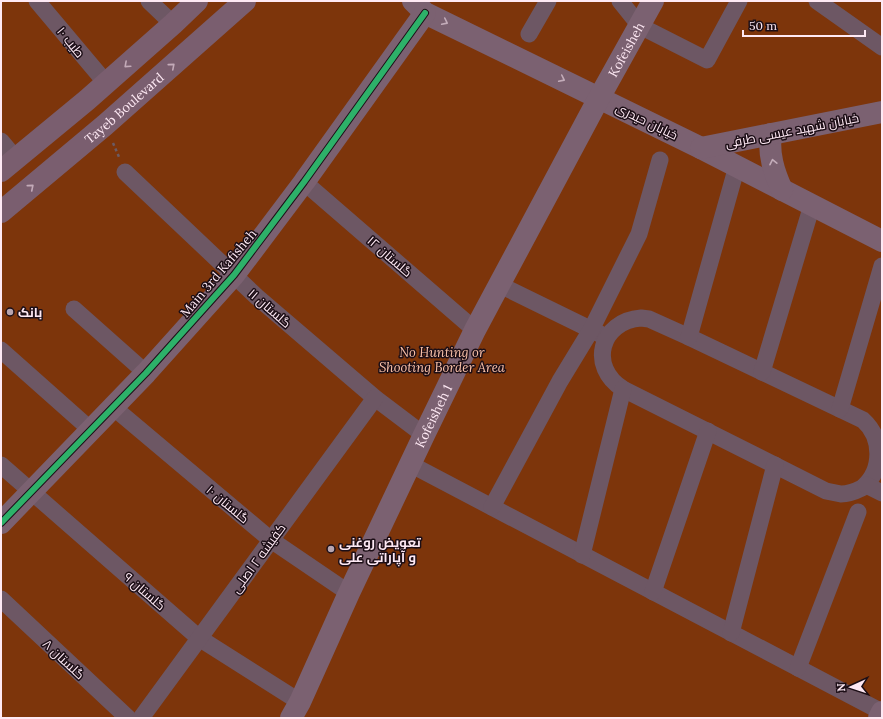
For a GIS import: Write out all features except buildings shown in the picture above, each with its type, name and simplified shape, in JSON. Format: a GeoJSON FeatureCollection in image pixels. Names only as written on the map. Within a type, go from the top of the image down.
{"type":"FeatureCollection","features":[{"type":"Feature","properties":{"kind":"main road"},"geometry":{"type":"LineString","coordinates":[[9,165],[87,100],[197,1]]}},
{"type":"Feature","properties":{"kind":"main road","name":"Tayeb Boulevard"},"geometry":{"type":"LineString","coordinates":[[1,212],[105,125],[245,1]]}},
{"type":"Feature","properties":{"kind":"main road"},"geometry":{"type":"LineString","coordinates":[[87,100],[88,112],[92,117],[105,125]]}},
{"type":"Feature","properties":{"kind":"main road"},"geometry":{"type":"LineString","coordinates":[[65,119],[75,129],[84,142]]}},
{"type":"Feature","properties":{"kind":"street","name":"طیب ۱۰"},"geometry":{"type":"LineString","coordinates":[[38,1],[106,83]]}},
{"type":"Feature","properties":{"kind":"street"},"geometry":{"type":"LineString","coordinates":[[149,1],[173,24]]}},
{"type":"Feature","properties":{"kind":"street"},"geometry":{"type":"LineString","coordinates":[[529,34],[548,1]]}},
{"type":"Feature","properties":{"kind":"street"},"geometry":{"type":"LineString","coordinates":[[620,1],[640,26],[707,60],[739,1]]}},
{"type":"Feature","properties":{"kind":"street","name":"Kofeisheh"},"geometry":{"type":"LineString","coordinates":[[599,98],[653,1]]}},
{"type":"Feature","properties":{"kind":"street"},"geometry":{"type":"LineString","coordinates":[[817,1],[881,45]]}},
{"type":"Feature","properties":{"kind":"street","name":"خیابان حیدری"},"geometry":{"type":"LineString","coordinates":[[419,7],[737,166],[882,241]]}},
{"type":"Feature","properties":{"kind":"street","name":"Main 3rd Kafisheh"},"geometry":{"type":"LineString","coordinates":[[1,524],[146,373],[234,276],[304,182],[419,7]]}},
{"type":"Feature","properties":{"kind":"street","name":"Kofeisheh 1"},"geometry":{"type":"LineString","coordinates":[[295,710],[410,464],[475,330],[599,98]]}},
{"type":"Feature","properties":{"kind":"street","name":"خیابان شهید عیسی طرفی"},"geometry":{"type":"LineString","coordinates":[[701,148],[882,112]]}},
{"type":"Feature","properties":{"kind":"street"},"geometry":{"type":"LineString","coordinates":[[771,134],[770,148],[772,162],[782,190]]}},
{"type":"Feature","properties":{"kind":"street"},"geometry":{"type":"LineString","coordinates":[[1,141],[9,165]]}},
{"type":"Feature","properties":{"kind":"street"},"geometry":{"type":"LineString","coordinates":[[492,507],[560,381],[591,330],[639,234],[660,160]]}},
{"type":"Feature","properties":{"kind":"street"},"geometry":{"type":"LineString","coordinates":[[689,337],[737,166]]}},
{"type":"Feature","properties":{"kind":"street","name":"گلستان ۱۱"},"geometry":{"type":"LineString","coordinates":[[125,172],[257,297],[375,398],[424,435]]}},
{"type":"Feature","properties":{"kind":"street","name":"گلستان ۱۲"},"geometry":{"type":"LineString","coordinates":[[304,182],[475,330]]}},
{"type":"Feature","properties":{"kind":"street"},"geometry":{"type":"LineString","coordinates":[[762,372],[812,205]]}},
{"type":"Feature","properties":{"kind":"street"},"geometry":{"type":"LineString","coordinates":[[840,410],[882,266]]}},
{"type":"Feature","properties":{"kind":"street"},"geometry":{"type":"LineString","coordinates":[[500,285],[607,338]]}},
{"type":"Feature","properties":{"kind":"street"},"geometry":{"type":"LineString","coordinates":[[74,309],[146,373]]}},
{"type":"Feature","properties":{"kind":"street"},"geometry":{"type":"LineString","coordinates":[[641,318],[649,319],[689,337],[863,420],[874,432],[880,447],[880,464],[875,477],[859,489],[851,492],[843,494],[826,490],[623,389],[610,378],[603,363],[604,346],[607,338],[611,331],[625,321],[641,318]]}},
{"type":"Feature","properties":{"kind":"street"},"geometry":{"type":"LineString","coordinates":[[1,350],[91,430]]}},
{"type":"Feature","properties":{"kind":"street"},"geometry":{"type":"LineString","coordinates":[[582,555],[623,389]]}},
{"type":"Feature","properties":{"kind":"street","name":"کفیشه ۲ اصلی"},"geometry":{"type":"LineString","coordinates":[[141,718],[375,398]]}},
{"type":"Feature","properties":{"kind":"street","name":"گلستان ۱۰"},"geometry":{"type":"LineString","coordinates":[[113,407],[271,540],[349,594]]}},
{"type":"Feature","properties":{"kind":"street"},"geometry":{"type":"LineString","coordinates":[[653,592],[708,431]]}},
{"type":"Feature","properties":{"kind":"street"},"geometry":{"type":"LineString","coordinates":[[410,464],[882,712],[879,718]]}},
{"type":"Feature","properties":{"kind":"street","name":"گلستان ۹"},"geometry":{"type":"LineString","coordinates":[[1,465],[199,638],[295,710]]}},
{"type":"Feature","properties":{"kind":"street"},"geometry":{"type":"LineString","coordinates":[[731,633],[775,465]]}},
{"type":"Feature","properties":{"kind":"street"},"geometry":{"type":"LineString","coordinates":[[875,477],[882,493]]}},
{"type":"Feature","properties":{"kind":"street"},"geometry":{"type":"LineString","coordinates":[[798,668],[858,512]]}},
{"type":"Feature","properties":{"kind":"street","name":"گلستان ۸"},"geometry":{"type":"LineString","coordinates":[[1,599],[128,718]]}},
{"type":"Feature","properties":{"kind":"path"},"geometry":{"type":"LineString","coordinates":[[105,125],[125,172]]}},
{"type":"Feature","properties":{"kind":"green space","name":"No Hunting or Shooting Border Area"},"geometry":{"type":"Polygon","coordinates":[[[1,1],[882,1],[882,718],[1,718],[1,1]]]}},
{"type":"Feature","properties":{"kind":"cycle path"},"geometry":{"type":"LineString","coordinates":[[1,523],[146,373],[234,275],[304,182],[425,13]]}},
{"type":"Feature","properties":{"kind":"place","name":"بانک"},"geometry":{"type":"Point","coordinates":[10,312]}},
{"type":"Feature","properties":{"kind":"place","name":"تعویض روغنی و آپاراتی علی"},"geometry":{"type":"Point","coordinates":[331,549]}}]}
